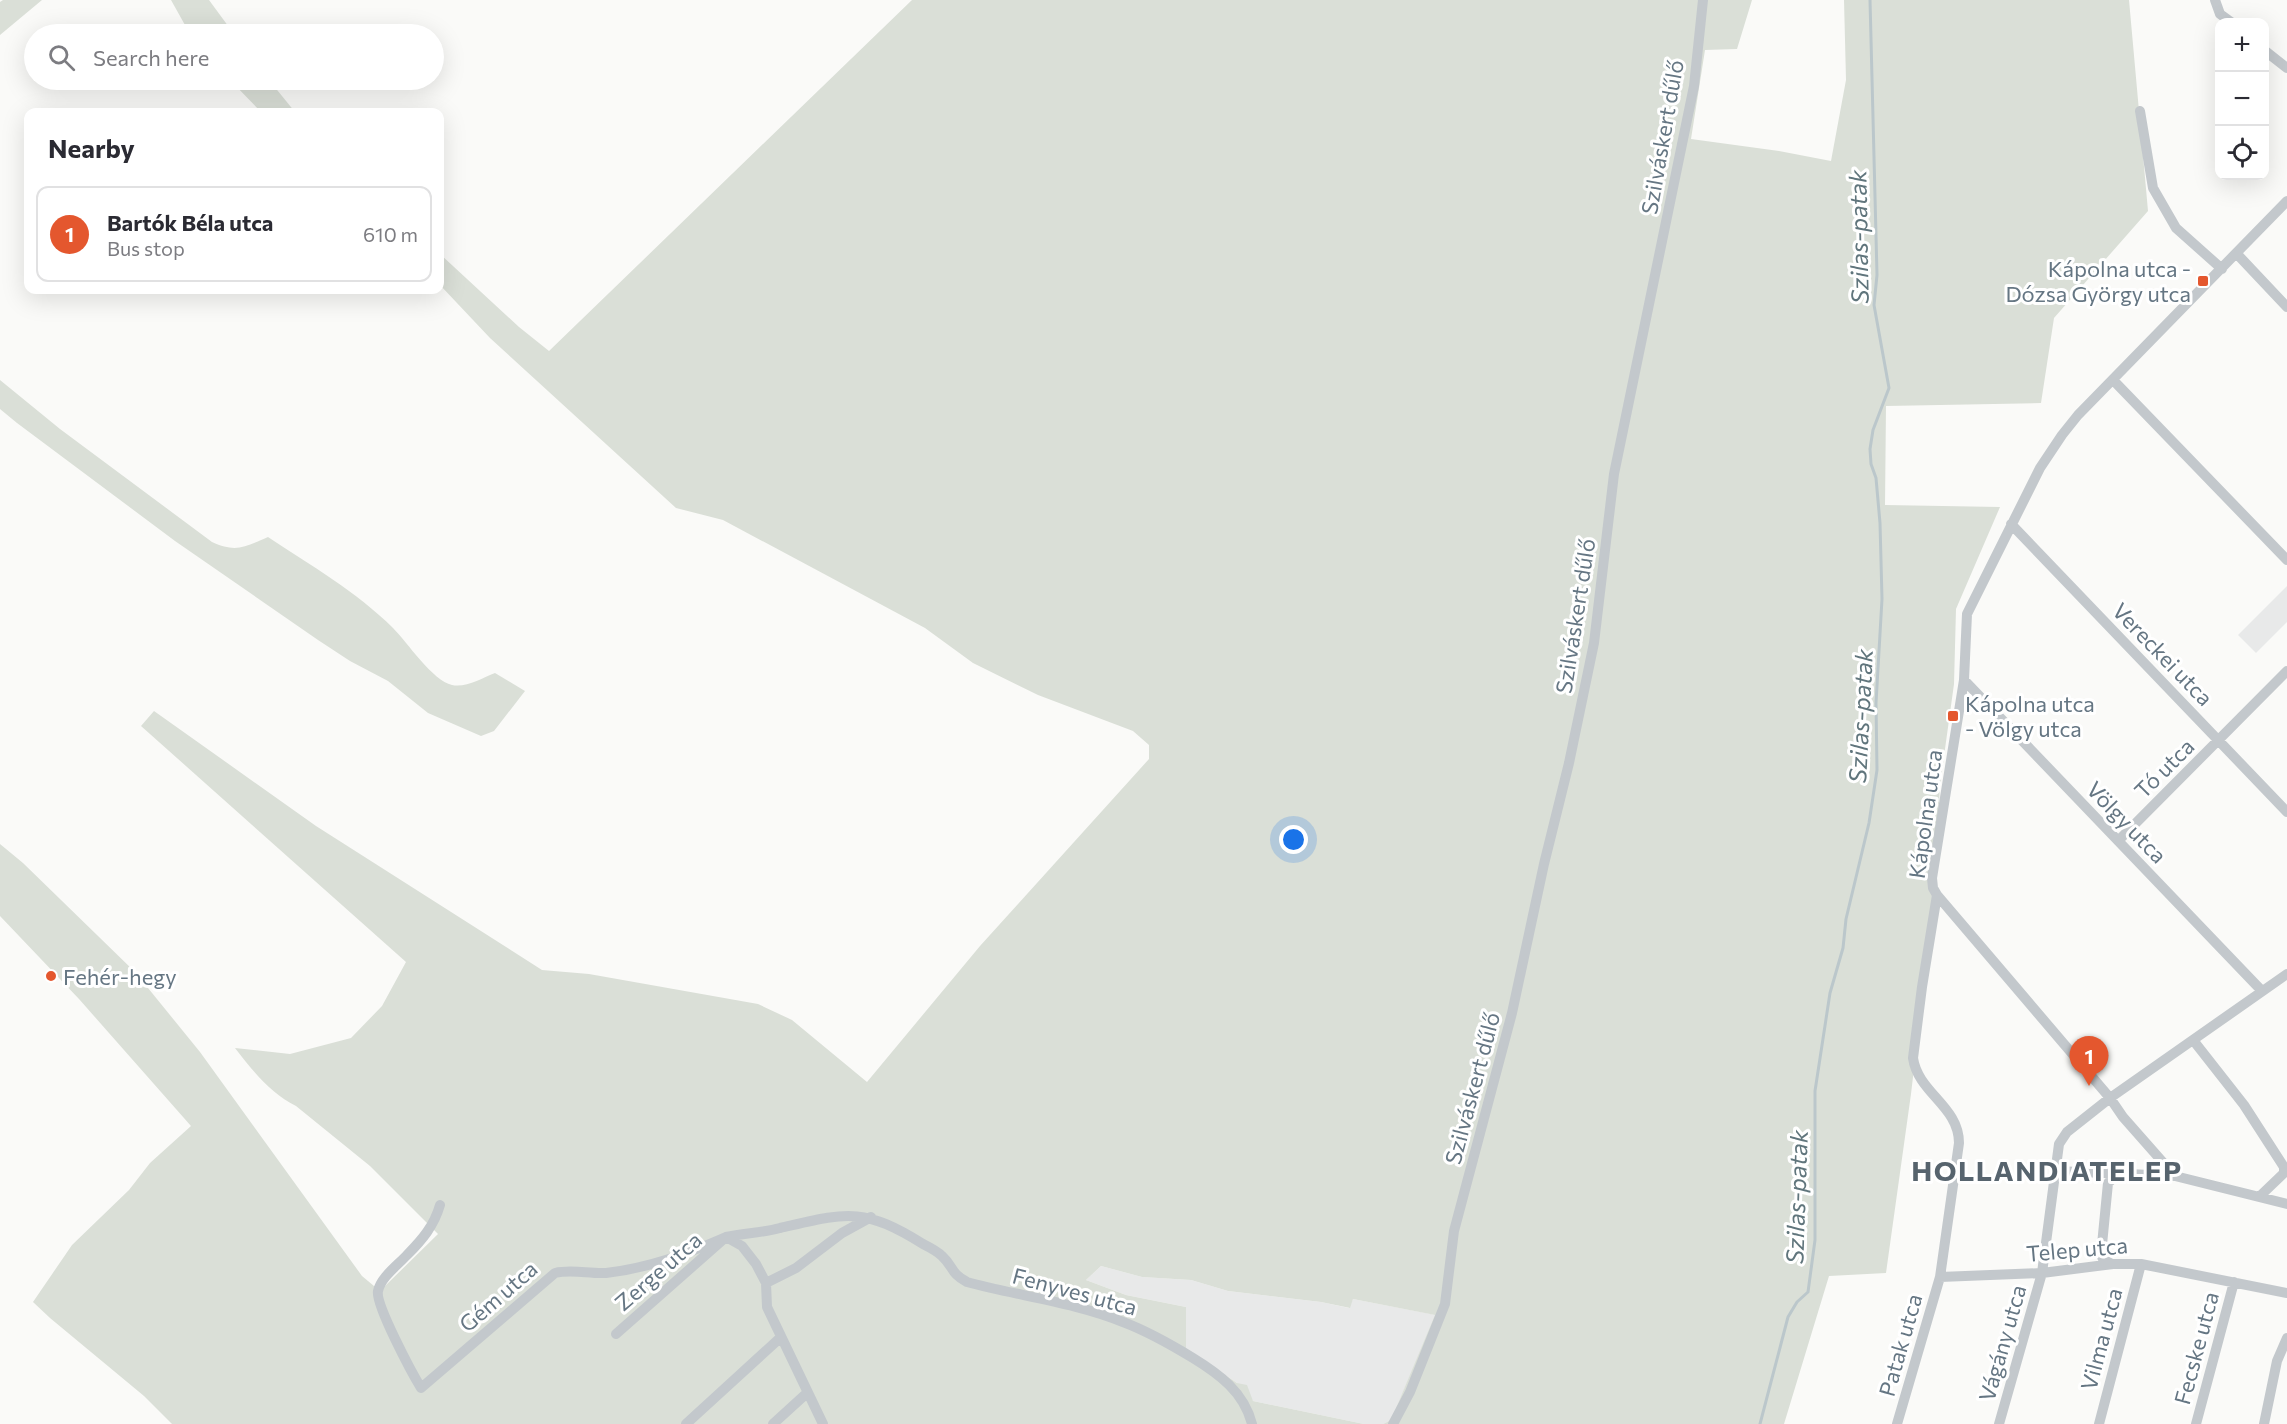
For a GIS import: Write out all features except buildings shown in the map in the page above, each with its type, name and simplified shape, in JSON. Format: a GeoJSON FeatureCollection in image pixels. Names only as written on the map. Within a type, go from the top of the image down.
{"type":"FeatureCollection","features":[{"type":"Feature","properties":{"kind":"street","name":"Szilváskert dűlő"},"geometry":{"type":"LineString","coordinates":[[1393,1424],[1410,1392],[1443,1310],[1454,1231],[1512,1013],[1591,662],[1614,474],[1682,152],[1694,86],[1703,0]]}},
{"type":"Feature","properties":{"kind":"street"},"geometry":{"type":"LineString","coordinates":[[2215,0],[2220,14],[2226,18]]}},
{"type":"Feature","properties":{"kind":"street"},"geometry":{"type":"LineString","coordinates":[[2269,53],[2287,68]]}},
{"type":"Feature","properties":{"kind":"street"},"geometry":{"type":"LineString","coordinates":[[2140,111],[2153,188],[2176,228],[2222,269]]}},
{"type":"Feature","properties":{"kind":"street","name":"Kápolna utca"},"geometry":{"type":"LineString","coordinates":[[1940,1277],[1959,1143],[1958,1127],[1922,1081],[1913,1058],[1937,895],[1933,888],[1932,878],[1964,680],[1967,614],[2011,524],[2050,452],[2078,415],[2287,201]]}},
{"type":"Feature","properties":{"kind":"street"},"geometry":{"type":"LineString","coordinates":[[2237,254],[2287,307]]}},
{"type":"Feature","properties":{"kind":"street"},"geometry":{"type":"LineString","coordinates":[[2113,380],[2287,560]]}},
{"type":"Feature","properties":{"kind":"street","name":"Vereckei utca"},"geometry":{"type":"LineString","coordinates":[[2011,524],[2287,812]]}},
{"type":"Feature","properties":{"kind":"street","name":"Tó utca"},"geometry":{"type":"LineString","coordinates":[[2119,840],[2287,671]]}},
{"type":"Feature","properties":{"kind":"street","name":"Völgy utca"},"geometry":{"type":"LineString","coordinates":[[1964,680],[2262,991]]}},
{"type":"Feature","properties":{"kind":"street"},"geometry":{"type":"LineString","coordinates":[[1937,895],[2175,1176]]}},
{"type":"Feature","properties":{"kind":"street","name":"Vágány utca"},"geometry":{"type":"LineString","coordinates":[[1999,1424],[2042,1273],[2059,1144],[2062,1138],[2110,1098],[2262,991],[2285,981]]}},
{"type":"Feature","properties":{"kind":"street"},"geometry":{"type":"LineString","coordinates":[[2193,1040],[2244,1105],[2284,1167],[2284,1173],[2260,1196]]}},
{"type":"Feature","properties":{"kind":"street"},"geometry":{"type":"LineString","coordinates":[[2056,1172],[2175,1176],[2287,1204]]}},
{"type":"Feature","properties":{"kind":"street"},"geometry":{"type":"LineString","coordinates":[[2113,1264],[2101,1256],[2108,1183],[2118,1174]]}},
{"type":"Feature","properties":{"kind":"street","name":"Gém utca"},"geometry":{"type":"LineString","coordinates":[[440,1205],[436,1219],[426,1234],[386,1278],[377,1293],[377,1301],[384,1317],[421,1388],[555,1273],[566,1271],[603,1273],[632,1269],[667,1261],[726,1237]]}},
{"type":"Feature","properties":{"kind":"street","name":"Fenyves utca"},"geometry":{"type":"LineString","coordinates":[[726,1237],[765,1232],[841,1215],[871,1218],[895,1227],[942,1256],[957,1276],[967,1282],[1095,1313],[1147,1332],[1212,1369],[1242,1399],[1252,1424]]}},
{"type":"Feature","properties":{"kind":"street"},"geometry":{"type":"LineString","coordinates":[[766,1283],[796,1268],[842,1233],[871,1218]]}},
{"type":"Feature","properties":{"kind":"street"},"geometry":{"type":"LineString","coordinates":[[726,1237],[742,1246],[756,1264],[766,1283],[767,1307],[823,1424]]}},
{"type":"Feature","properties":{"kind":"street","name":"Zerge utca"},"geometry":{"type":"LineString","coordinates":[[616,1334],[726,1237]]}},
{"type":"Feature","properties":{"kind":"street","name":"Telep utca"},"geometry":{"type":"LineString","coordinates":[[1940,1277],[2042,1273],[2113,1264],[2141,1264],[2287,1293]]}},
{"type":"Feature","properties":{"kind":"street","name":"Vilma utca"},"geometry":{"type":"LineString","coordinates":[[2099,1424],[2141,1264]]}},
{"type":"Feature","properties":{"kind":"street","name":"Patak utca"},"geometry":{"type":"LineString","coordinates":[[1898,1424],[1940,1277]]}},
{"type":"Feature","properties":{"kind":"street","name":"Fecske utca"},"geometry":{"type":"LineString","coordinates":[[2196,1424],[2234,1282]]}},
{"type":"Feature","properties":{"kind":"street"},"geometry":{"type":"LineString","coordinates":[[686,1424],[780,1338]]}},
{"type":"Feature","properties":{"kind":"street"},"geometry":{"type":"LineString","coordinates":[[2264,1424],[2277,1361],[2287,1338]]}},
{"type":"Feature","properties":{"kind":"street"},"geometry":{"type":"LineString","coordinates":[[773,1424],[807,1394]]}},
{"type":"Feature","properties":{"kind":"shaded area"},"geometry":{"type":"Polygon","coordinates":[[[3,0],[42,0],[0,35],[0,2],[3,0]]]}},
{"type":"Feature","properties":{"kind":"shaded area"},"geometry":{"type":"Polygon","coordinates":[[[171,0],[209,0],[227,24],[184,24],[171,0]]]}},
{"type":"Feature","properties":{"kind":"shaded area"},"geometry":{"type":"Polygon","coordinates":[[[912,0],[1752,0],[1737,49],[1705,50],[1691,139],[1779,151],[1831,161],[1846,80],[1844,0],[2129,0],[2148,211],[2054,318],[2041,403],[1886,406],[1885,505],[2000,507],[1956,609],[1954,684],[1940,785],[1933,907],[1911,1094],[1886,1273],[1829,1276],[1784,1424],[1383,1424],[1391,1420],[1435,1315],[1353,1299],[1350,1308],[1321,1302],[1228,1291],[1191,1280],[1142,1277],[1101,1266],[1086,1280],[1126,1295],[1186,1307],[1186,1348],[1237,1383],[1247,1385],[1253,1401],[1364,1424],[172,1424],[144,1396],[33,1302],[72,1245],[129,1190],[150,1163],[191,1126],[79,999],[0,916],[0,844],[23,863],[135,972],[200,1052],[362,1276],[374,1286],[385,1286],[438,1234],[370,1166],[270,1088],[235,1048],[290,1054],[351,1038],[382,1006],[406,962],[141,726],[154,711],[316,826],[542,970],[589,974],[758,1004],[792,1020],[867,1082],[980,946],[1149,759],[1149,745],[1133,731],[1038,695],[973,663],[925,628],[723,520],[676,508],[490,338],[444,289],[444,258],[519,327],[549,351],[912,0]]]}},
{"type":"Feature","properties":{"kind":"shaded area"},"geometry":{"type":"Polygon","coordinates":[[[240,90],[277,90],[292,108],[257,108],[240,90]]]}},
{"type":"Feature","properties":{"kind":"shaded area"},"geometry":{"type":"Polygon","coordinates":[[[0,380],[60,429],[212,542],[234,548],[253,544],[268,537],[333,580],[379,615],[429,669],[445,682],[457,686],[463,685],[495,673],[525,691],[494,731],[481,736],[428,713],[388,681],[350,661],[318,640],[175,541],[17,423],[0,409],[0,380]]]}},
{"type":"Feature","properties":{"kind":"shaded area"},"geometry":{"type":"Polygon","coordinates":[[[2287,586],[2287,622],[2256,653],[2238,635],[2287,586]]]}},
{"type":"Feature","properties":{"kind":"shaded area"},"geometry":{"type":"Polygon","coordinates":[[[1101,1266],[1142,1277],[1191,1280],[1228,1291],[1321,1302],[1349,1308],[1353,1299],[1436,1315],[1391,1420],[1383,1424],[1364,1424],[1253,1401],[1237,1383],[1186,1348],[1186,1307],[1126,1295],[1086,1280],[1101,1266]]]}},
{"type":"Feature","properties":{"kind":"waterway","name":"Szilas-patak"},"geometry":{"type":"LineString","coordinates":[[1760,1424],[1788,1317],[1797,1302],[1808,1292],[1815,1240],[1815,1091],[1830,993],[1843,948],[1846,919],[1869,823],[1877,770],[1876,703],[1882,599],[1880,523],[1876,478],[1871,464],[1870,449],[1873,430],[1889,388],[1874,305],[1877,275],[1870,0]]}},
{"type":"Feature","properties":{"kind":"place","name":"Kápolna utca - Dózsa György utca"},"geometry":{"type":"Point","coordinates":[2203,281]}},
{"type":"Feature","properties":{"kind":"place","name":"Kápolna utca - Völgy utca"},"geometry":{"type":"Point","coordinates":[1953,716]}},
{"type":"Feature","properties":{"kind":"place","name":"Fehér-hegy"},"geometry":{"type":"Point","coordinates":[51,976]}},
{"type":"Feature","properties":{"kind":"place","name":"Bartók Béla utca"},"geometry":{"type":"Point","coordinates":[2089,1086]}},
{"type":"Feature","properties":{"kind":"district","name":"HOLLANDIATELEP"},"geometry":{"type":"Point","coordinates":[2047,1170]}}]}
